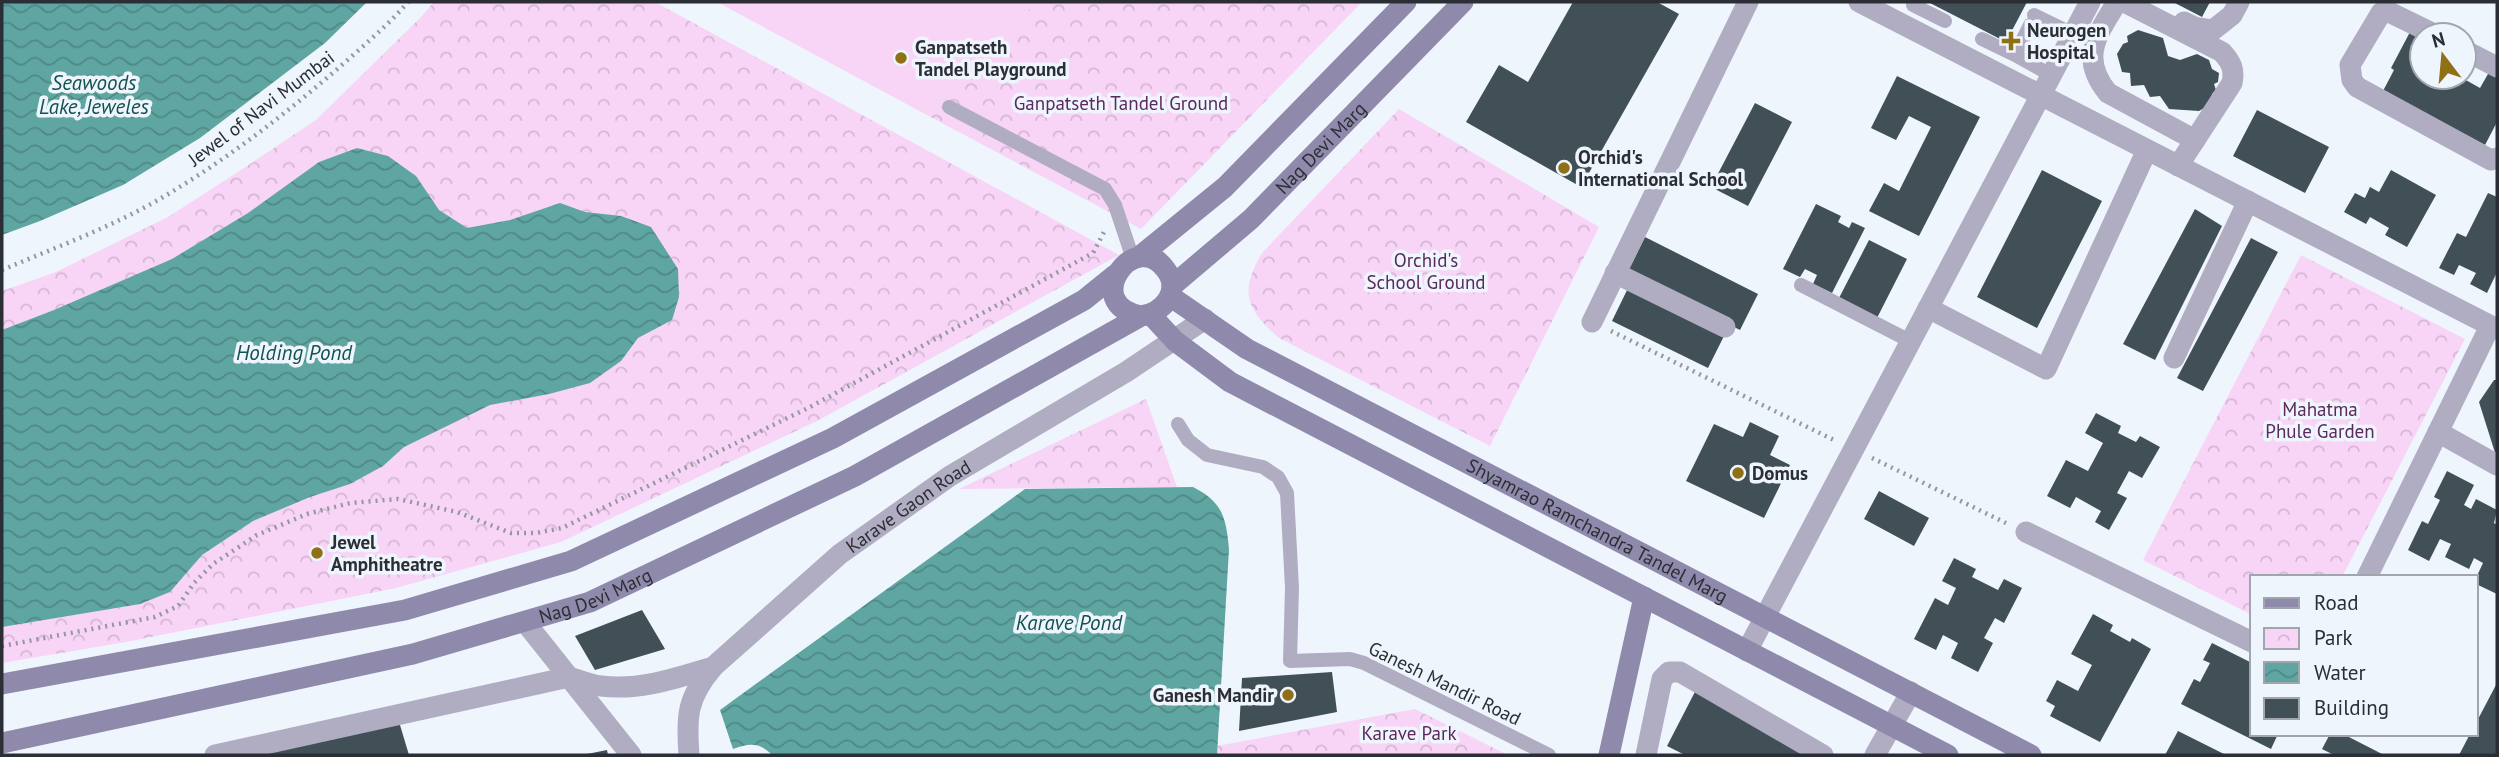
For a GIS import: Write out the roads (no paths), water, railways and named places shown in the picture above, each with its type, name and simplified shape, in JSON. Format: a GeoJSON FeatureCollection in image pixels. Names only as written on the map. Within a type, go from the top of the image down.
{"type":"FeatureCollection","features":[{"type":"Feature","properties":{"kind":"main road","name":"Nag Devi Marg"},"geometry":{"type":"LineString","coordinates":[[1136,258],[1225,187],[1406,2]]}},
{"type":"Feature","properties":{"kind":"main road","name":"Nag Devi Marg"},"geometry":{"type":"LineString","coordinates":[[1171,291],[1251,219],[1462,2]]}},
{"type":"Feature","properties":{"kind":"main road"},"geometry":{"type":"LineString","coordinates":[[2,684],[404,610],[571,561],[833,438],[1084,300],[1115,275],[1121,266],[1136,258],[1158,262],[1170,277],[1171,291],[1159,311],[1146,315],[1124,310],[1117,303],[1113,285],[1115,275]]}},
{"type":"Feature","properties":{"kind":"main road","name":"Shyamrao Ramchandra Tandel Marg"},"geometry":{"type":"LineString","coordinates":[[1171,291],[1247,349],[2031,755]]}},
{"type":"Feature","properties":{"kind":"main road","name":"Nag Devi Marg"},"geometry":{"type":"LineString","coordinates":[[9,747],[414,654],[590,602],[855,476],[1146,315]]}},
{"type":"Feature","properties":{"kind":"main road","name":"Shyamrao Ramchandra Tandel Marg"},"geometry":{"type":"LineString","coordinates":[[1146,315],[1175,341],[1230,382],[1948,755]]}},
{"type":"Feature","properties":{"kind":"main road"},"geometry":{"type":"LineString","coordinates":[[1609,755],[1644,597]]}},
{"type":"Feature","properties":{"kind":"street"},"geometry":{"type":"LineString","coordinates":[[1592,322],[1748,2]]}},
{"type":"Feature","properties":{"kind":"street"},"geometry":{"type":"LineString","coordinates":[[1859,2],[2494,328],[2438,432],[2368,575]]}},
{"type":"Feature","properties":{"kind":"street"},"geometry":{"type":"LineString","coordinates":[[1747,651],[2090,2]]}},
{"type":"Feature","properties":{"kind":"street"},"geometry":{"type":"LineString","coordinates":[[2117,2],[2096,36],[2091,57],[2094,73],[2108,93],[2195,140]]}},
{"type":"Feature","properties":{"kind":"street"},"geometry":{"type":"LineString","coordinates":[[2124,2],[2222,52],[2231,62],[2234,73],[2232,83],[2178,166]]}},
{"type":"Feature","properties":{"kind":"street"},"geometry":{"type":"LineString","coordinates":[[2153,2],[2194,27],[2213,30],[2232,15],[2239,2]]}},
{"type":"Feature","properties":{"kind":"street"},"geometry":{"type":"LineString","coordinates":[[2408,21],[2389,12],[2381,13],[2350,65],[2352,80],[2357,87],[2491,160],[2497,158]]}},
{"type":"Feature","properties":{"kind":"street"},"geometry":{"type":"LineString","coordinates":[[2478,57],[2497,66]]}},
{"type":"Feature","properties":{"kind":"street"},"geometry":{"type":"LineString","coordinates":[[1928,308],[2046,369],[2147,150]]}},
{"type":"Feature","properties":{"kind":"street"},"geometry":{"type":"LineString","coordinates":[[2174,358],[2248,201]]}},
{"type":"Feature","properties":{"kind":"street"},"geometry":{"type":"LineString","coordinates":[[1615,273],[1725,327]]}},
{"type":"Feature","properties":{"kind":"street","name":"Karave Gaon Road"},"geometry":{"type":"LineString","coordinates":[[689,755],[687,720],[690,702],[698,684],[713,667],[840,554],[950,476],[1175,341],[1205,319]]}},
{"type":"Feature","properties":{"kind":"street"},"geometry":{"type":"LineString","coordinates":[[2438,432],[2497,465]]}},
{"type":"Feature","properties":{"kind":"street"},"geometry":{"type":"LineString","coordinates":[[2026,532],[2250,641]]}},
{"type":"Feature","properties":{"kind":"street"},"geometry":{"type":"LineString","coordinates":[[525,622],[631,755]]}},
{"type":"Feature","properties":{"kind":"street"},"geometry":{"type":"LineString","coordinates":[[215,755],[569,677],[600,686],[634,686],[674,679],[713,667]]}},
{"type":"Feature","properties":{"kind":"street"},"geometry":{"type":"LineString","coordinates":[[1646,755],[1662,678],[1669,672],[1680,671],[1823,755]]}},
{"type":"Feature","properties":{"kind":"street"},"geometry":{"type":"LineString","coordinates":[[1875,755],[1912,692]]}},
{"type":"Feature","properties":{"kind":"lane"},"geometry":{"type":"LineString","coordinates":[[1903,24],[1914,3],[1945,21]]}},
{"type":"Feature","properties":{"kind":"lane"},"geometry":{"type":"LineString","coordinates":[[2015,55],[2032,20],[2073,34]]}},
{"type":"Feature","properties":{"kind":"lane"},"geometry":{"type":"LineString","coordinates":[[1982,39],[2051,75]]}},
{"type":"Feature","properties":{"kind":"lane"},"geometry":{"type":"LineString","coordinates":[[949,107],[1105,189],[1111,196],[1136,258]]}},
{"type":"Feature","properties":{"kind":"lane"},"geometry":{"type":"LineString","coordinates":[[1801,285],[1910,341]]}},
{"type":"Feature","properties":{"kind":"lane","name":"Ganesh Mandir Road"},"geometry":{"type":"LineString","coordinates":[[1178,424],[1188,440],[1208,455],[1263,467],[1279,477],[1287,493],[1291,575],[1290,662],[1350,659],[1364,663],[1549,755]]}},
{"type":"Feature","properties":{"kind":"water","name":"Seawoods Lake, Jeweles"},"geometry":{"type":"Polygon","coordinates":[[[2,2],[367,2],[325,43],[200,138],[123,185],[2,235],[2,2]]]}},
{"type":"Feature","properties":{"kind":"water","name":"Holding Pond"},"geometry":{"type":"Polygon","coordinates":[[[357,148],[388,156],[416,176],[439,210],[467,228],[510,220],[560,203],[585,212],[621,216],[651,227],[678,269],[679,297],[672,320],[638,338],[621,361],[590,383],[490,405],[404,447],[383,466],[350,484],[310,497],[253,521],[202,555],[170,592],[140,604],[2,627],[2,330],[172,259],[248,213],[319,162],[357,148]]]}},
{"type":"Feature","properties":{"kind":"water","name":"Karave Pond"},"geometry":{"type":"Polygon","coordinates":[[[1193,487],[1217,505],[1224,520],[1229,549],[1217,755],[772,755],[754,745],[733,749],[720,710],[1025,489],[1193,487]]]}},
{"type":"Feature","properties":{"kind":"place","name":"Neurogen Hospital"},"geometry":{"type":"Point","coordinates":[2011,41]}},
{"type":"Feature","properties":{"kind":"place","name":"Ganpatseth Tandel Playground"},"geometry":{"type":"Point","coordinates":[901,58]}},
{"type":"Feature","properties":{"kind":"place","name":"Orchid's International School"},"geometry":{"type":"Point","coordinates":[1564,168]}},
{"type":"Feature","properties":{"kind":"place","name":"Domus"},"geometry":{"type":"Point","coordinates":[1738,473]}},
{"type":"Feature","properties":{"kind":"place","name":"Jewel Amphitheatre"},"geometry":{"type":"Point","coordinates":[317,553]}},
{"type":"Feature","properties":{"kind":"place","name":"Ganesh Mandir"},"geometry":{"type":"Point","coordinates":[1288,695]}},
{"type":"Feature","properties":{"kind":"park label","name":"Ganpatseth Tandel Ground"},"geometry":{"type":"Point","coordinates":[1121,103]}},
{"type":"Feature","properties":{"kind":"park label","name":"Orchid's School Ground"},"geometry":{"type":"Point","coordinates":[1426,271]}},
{"type":"Feature","properties":{"kind":"park label","name":"Mahatma Phule Garden"},"geometry":{"type":"Point","coordinates":[2320,420]}},
{"type":"Feature","properties":{"kind":"park label","name":"Karave Park"},"geometry":{"type":"Point","coordinates":[1409,733]}}]}
